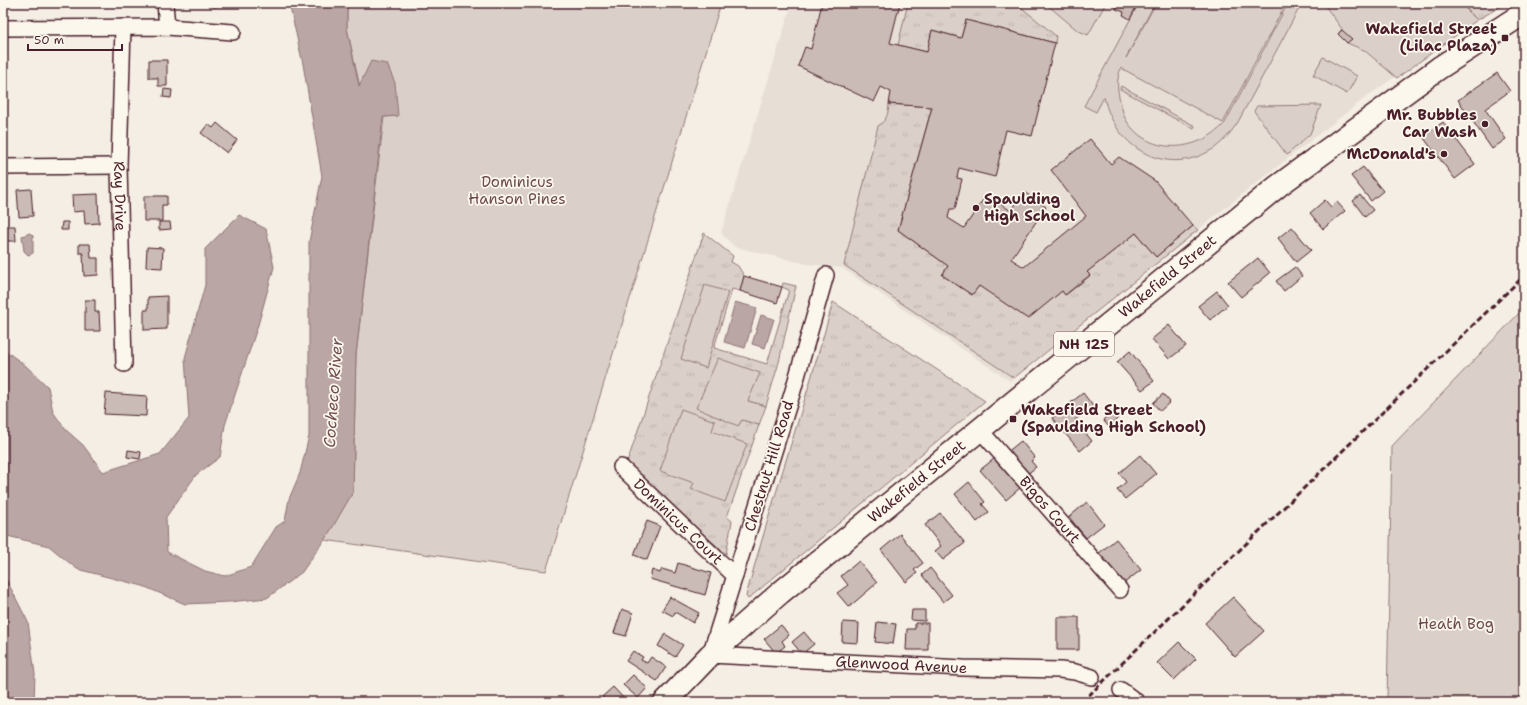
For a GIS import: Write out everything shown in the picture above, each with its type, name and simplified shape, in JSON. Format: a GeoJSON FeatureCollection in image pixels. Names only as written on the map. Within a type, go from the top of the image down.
{"type":"FeatureCollection","features":[{"type":"Feature","properties":{"kind":"main road","name":"Wakefield Street"},"geometry":{"type":"LineString","coordinates":[[665,702],[710,655],[780,593],[1278,186],[1439,68],[1524,13]]}},
{"type":"Feature","properties":{"kind":"street"},"geometry":{"type":"LineString","coordinates":[[166,3],[167,27]]}},
{"type":"Feature","properties":{"kind":"street","name":"Ray Drive"},"geometry":{"type":"LineString","coordinates":[[123,27],[119,166],[124,364]]}},
{"type":"Feature","properties":{"kind":"street"},"geometry":{"type":"LineString","coordinates":[[3,28],[167,27],[233,32]]}},
{"type":"Feature","properties":{"kind":"street"},"geometry":{"type":"LineString","coordinates":[[3,167],[119,166]]}},
{"type":"Feature","properties":{"kind":"street","name":"Chestnut Hill Road"},"geometry":{"type":"LineString","coordinates":[[710,655],[792,394],[826,275]]}},
{"type":"Feature","properties":{"kind":"street","name":"Bigos Court"},"geometry":{"type":"LineString","coordinates":[[980,430],[1120,590]]}},
{"type":"Feature","properties":{"kind":"street","name":"Dominicus Court"},"geometry":{"type":"LineString","coordinates":[[621,467],[735,576]]}},
{"type":"Feature","properties":{"kind":"street","name":"Glenwood Avenue"},"geometry":{"type":"LineString","coordinates":[[710,655],[963,668],[1060,670],[1075,672],[1092,677]]}},
{"type":"Feature","properties":{"kind":"street"},"geometry":{"type":"LineString","coordinates":[[1121,690],[1137,702]]}},
{"type":"Feature","properties":{"kind":"shaded area","name":"Spaulding High School"},"geometry":{"type":"Polygon","coordinates":[[[792,3],[1506,3],[1488,12],[1369,95],[1255,184],[1010,381],[842,268],[807,264],[735,247],[721,233],[792,3]]]}},
{"type":"Feature","properties":{"kind":"green space","name":"Dominicus Hanson Pines"},"geometry":{"type":"Polygon","coordinates":[[[347,3],[721,3],[546,571],[324,540],[353,492],[356,355],[384,117],[398,116],[360,87],[347,28],[347,3]]]}},
{"type":"Feature","properties":{"kind":"green space"},"geometry":{"type":"Polygon","coordinates":[[[908,3],[1016,3],[1056,36],[1055,43],[966,20],[961,38],[932,30],[927,52],[898,45],[908,3]]]}},
{"type":"Feature","properties":{"kind":"green space"},"geometry":{"type":"Polygon","coordinates":[[[1045,3],[1106,3],[1088,35],[1077,30],[1045,3]]]}},
{"type":"Feature","properties":{"kind":"green space"},"geometry":{"type":"Polygon","coordinates":[[[1139,3],[1155,3],[1126,58],[1156,3],[1286,3],[1223,123],[1121,68],[1118,77],[1118,90],[1125,118],[1135,131],[1146,139],[1159,145],[1173,146],[1187,145],[1201,140],[1214,133],[1225,123],[1288,3],[1302,3],[1238,122],[1216,147],[1198,156],[1180,160],[1163,159],[1146,154],[1132,144],[1120,131],[1110,115],[1104,97],[1096,112],[1084,106],[1139,3]]]}},
{"type":"Feature","properties":{"kind":"green space"},"geometry":{"type":"Polygon","coordinates":[[[1325,3],[1467,3],[1465,8],[1477,20],[1397,78],[1364,50],[1347,43],[1338,34],[1342,29],[1326,7],[1325,3]]]}},
{"type":"Feature","properties":{"kind":"green space"},"geometry":{"type":"Polygon","coordinates":[[[1467,3],[1507,3],[1477,20],[1465,7],[1467,3]]]}},
{"type":"Feature","properties":{"kind":"green space"},"geometry":{"type":"Polygon","coordinates":[[[1323,57],[1357,76],[1347,94],[1313,75],[1323,57]]]}},
{"type":"Feature","properties":{"kind":"green space"},"geometry":{"type":"Polygon","coordinates":[[[1121,86],[1195,126],[1194,129],[1120,89],[1121,86]]]}},
{"type":"Feature","properties":{"kind":"green space"},"geometry":{"type":"Polygon","coordinates":[[[889,104],[932,107],[898,230],[948,266],[942,275],[972,295],[979,286],[1062,291],[1066,295],[1090,276],[1087,272],[1136,233],[1156,257],[1193,226],[1198,230],[1014,378],[844,265],[878,126],[886,116],[889,104]]]}},
{"type":"Feature","properties":{"kind":"green space"},"geometry":{"type":"Polygon","coordinates":[[[1321,105],[1310,134],[1287,155],[1254,111],[1257,106],[1321,105]]]}},
{"type":"Feature","properties":{"kind":"green space"},"geometry":{"type":"Polygon","coordinates":[[[704,233],[733,256],[731,262],[738,266],[744,276],[740,291],[732,289],[714,348],[767,364],[789,290],[782,287],[783,283],[796,286],[779,362],[766,406],[748,401],[738,426],[742,420],[759,425],[727,517],[732,521],[726,554],[626,466],[704,233]]]}},
{"type":"Feature","properties":{"kind":"green space"},"geometry":{"type":"Polygon","coordinates":[[[705,285],[728,292],[706,368],[681,359],[705,285]]]}},
{"type":"Feature","properties":{"kind":"green space"},"geometry":{"type":"Polygon","coordinates":[[[833,302],[985,401],[748,599],[746,596],[756,559],[833,302]]]}},
{"type":"Feature","properties":{"kind":"green space","name":"Heath Bog"},"geometry":{"type":"Polygon","coordinates":[[[1524,308],[1524,702],[1387,702],[1392,446],[1524,308]]]}},
{"type":"Feature","properties":{"kind":"green space"},"geometry":{"type":"Polygon","coordinates":[[[718,358],[760,373],[748,401],[766,406],[759,425],[742,420],[738,426],[696,408],[718,358]]]}},
{"type":"Feature","properties":{"kind":"green space"},"geometry":{"type":"Polygon","coordinates":[[[681,409],[715,421],[712,431],[747,444],[725,502],[691,489],[694,483],[660,471],[681,409]]]}},
{"type":"Feature","properties":{"kind":"water","name":"Cocheco River"},"geometry":{"type":"Polygon","coordinates":[[[289,3],[347,3],[347,28],[359,86],[371,61],[387,64],[395,83],[398,116],[383,117],[356,355],[353,492],[331,530],[302,572],[267,598],[229,602],[185,604],[143,586],[77,569],[49,546],[3,535],[3,349],[26,366],[48,387],[53,412],[66,430],[83,445],[103,472],[160,454],[189,418],[185,358],[205,285],[205,249],[239,215],[266,229],[274,267],[258,325],[225,425],[220,457],[196,475],[166,517],[167,552],[205,571],[225,576],[251,567],[276,527],[285,521],[289,499],[300,473],[309,436],[309,242],[322,176],[303,64],[289,3]]]}},
{"type":"Feature","properties":{"kind":"water"},"geometry":{"type":"Polygon","coordinates":[[[30,233],[33,236],[33,253],[28,255],[24,251],[22,236],[30,233]]]}},
{"type":"Feature","properties":{"kind":"water"},"geometry":{"type":"Polygon","coordinates":[[[735,302],[757,308],[745,348],[724,342],[735,302]]]}},
{"type":"Feature","properties":{"kind":"water"},"geometry":{"type":"Polygon","coordinates":[[[761,315],[774,319],[765,348],[752,344],[761,315]]]}},
{"type":"Feature","properties":{"kind":"water"},"geometry":{"type":"Polygon","coordinates":[[[6,579],[28,622],[35,674],[34,702],[3,702],[3,582],[6,579]]]}},
{"type":"Feature","properties":{"kind":"building"},"geometry":{"type":"Polygon","coordinates":[[[212,3],[230,3],[230,5],[213,7],[212,3]]]}},
{"type":"Feature","properties":{"kind":"building"},"geometry":{"type":"Polygon","coordinates":[[[822,3],[900,3],[890,43],[927,52],[932,30],[961,38],[966,20],[1055,43],[1032,136],[1006,130],[995,177],[959,168],[957,178],[962,179],[955,209],[950,209],[948,218],[964,228],[987,194],[1011,211],[1024,192],[1046,207],[1011,259],[1024,267],[1086,216],[1051,170],[1090,139],[1111,164],[1119,157],[1155,181],[1193,226],[1156,257],[1136,233],[1087,272],[1090,275],[1065,295],[1062,291],[1028,319],[979,286],[972,295],[942,275],[948,266],[898,230],[932,107],[889,104],[891,92],[881,87],[874,102],[798,66],[805,47],[811,49],[822,3]]]}},
{"type":"Feature","properties":{"kind":"building"},"geometry":{"type":"Polygon","coordinates":[[[1119,3],[1138,3],[1130,19],[1123,15],[1124,12],[1116,9],[1119,3]]]}},
{"type":"Feature","properties":{"kind":"building"},"geometry":{"type":"Polygon","coordinates":[[[1342,30],[1352,39],[1347,43],[1338,34],[1342,30]]]}},
{"type":"Feature","properties":{"kind":"building"},"geometry":{"type":"Polygon","coordinates":[[[149,60],[167,60],[167,86],[158,86],[158,78],[149,78],[149,60]]]}},
{"type":"Feature","properties":{"kind":"building","name":"Mr. Bubbles Car Wash"},"geometry":{"type":"Polygon","coordinates":[[[1497,73],[1510,91],[1485,109],[1506,139],[1492,149],[1458,100],[1497,73]]]}},
{"type":"Feature","properties":{"kind":"building"},"geometry":{"type":"Polygon","coordinates":[[[164,89],[172,90],[171,98],[163,97],[164,89]]]}},
{"type":"Feature","properties":{"kind":"building"},"geometry":{"type":"Polygon","coordinates":[[[1443,122],[1475,164],[1455,179],[1423,137],[1443,122]]]}},
{"type":"Feature","properties":{"kind":"building"},"geometry":{"type":"Polygon","coordinates":[[[217,123],[237,140],[227,153],[201,133],[208,124],[213,128],[217,123]]]}},
{"type":"Feature","properties":{"kind":"building"},"geometry":{"type":"Polygon","coordinates":[[[1363,167],[1383,191],[1371,201],[1351,176],[1363,167]]]}},
{"type":"Feature","properties":{"kind":"building"},"geometry":{"type":"Polygon","coordinates":[[[31,189],[33,216],[19,217],[17,190],[31,189]]]}},
{"type":"Feature","properties":{"kind":"building"},"geometry":{"type":"Polygon","coordinates":[[[98,194],[99,223],[85,224],[84,211],[73,212],[72,195],[98,194]]]}},
{"type":"Feature","properties":{"kind":"building"},"geometry":{"type":"Polygon","coordinates":[[[1360,195],[1373,210],[1365,217],[1353,201],[1360,195]]]}},
{"type":"Feature","properties":{"kind":"building"},"geometry":{"type":"Polygon","coordinates":[[[144,196],[167,196],[167,205],[162,205],[162,221],[144,221],[144,196]]]}},
{"type":"Feature","properties":{"kind":"building"},"geometry":{"type":"Polygon","coordinates":[[[1325,200],[1331,207],[1337,202],[1345,211],[1323,229],[1310,213],[1325,200]]]}},
{"type":"Feature","properties":{"kind":"building"},"geometry":{"type":"Polygon","coordinates":[[[62,222],[68,222],[68,230],[61,230],[62,222]]]}},
{"type":"Feature","properties":{"kind":"building"},"geometry":{"type":"Polygon","coordinates":[[[159,222],[170,222],[171,229],[159,230],[159,222]]]}},
{"type":"Feature","properties":{"kind":"building"},"geometry":{"type":"Polygon","coordinates":[[[3,226],[15,226],[16,241],[3,241],[3,226]]]}},
{"type":"Feature","properties":{"kind":"building"},"geometry":{"type":"Polygon","coordinates":[[[1292,227],[1311,250],[1296,262],[1278,238],[1292,227]]]}},
{"type":"Feature","properties":{"kind":"building"},"geometry":{"type":"Polygon","coordinates":[[[79,244],[90,244],[91,258],[98,258],[98,275],[84,276],[83,253],[79,253],[79,244]]]}},
{"type":"Feature","properties":{"kind":"building"},"geometry":{"type":"Polygon","coordinates":[[[147,247],[163,248],[162,268],[146,267],[147,247]]]}},
{"type":"Feature","properties":{"kind":"building"},"geometry":{"type":"Polygon","coordinates":[[[1258,258],[1270,273],[1241,297],[1228,282],[1258,258]]]}},
{"type":"Feature","properties":{"kind":"building"},"geometry":{"type":"Polygon","coordinates":[[[1295,267],[1302,276],[1284,291],[1276,281],[1295,267]]]}},
{"type":"Feature","properties":{"kind":"building"},"geometry":{"type":"Polygon","coordinates":[[[744,276],[782,287],[777,303],[740,291],[744,276]]]}},
{"type":"Feature","properties":{"kind":"building"},"geometry":{"type":"Polygon","coordinates":[[[1217,291],[1228,305],[1210,320],[1198,306],[1217,291]]]}},
{"type":"Feature","properties":{"kind":"building"},"geometry":{"type":"Polygon","coordinates":[[[167,296],[167,329],[144,330],[144,310],[148,310],[148,297],[167,296]]]}},
{"type":"Feature","properties":{"kind":"building"},"geometry":{"type":"Polygon","coordinates":[[[85,300],[95,300],[95,312],[99,312],[100,331],[85,331],[85,300]]]}},
{"type":"Feature","properties":{"kind":"building"},"geometry":{"type":"Polygon","coordinates":[[[1169,325],[1186,346],[1169,359],[1152,339],[1169,325]]]}},
{"type":"Feature","properties":{"kind":"building"},"geometry":{"type":"Polygon","coordinates":[[[1130,351],[1154,381],[1142,390],[1117,362],[1130,351]]]}},
{"type":"Feature","properties":{"kind":"building"},"geometry":{"type":"Polygon","coordinates":[[[106,393],[147,396],[146,416],[104,414],[106,393]]]}},
{"type":"Feature","properties":{"kind":"building"},"geometry":{"type":"Polygon","coordinates":[[[1083,393],[1093,406],[1075,420],[1092,441],[1080,451],[1052,418],[1083,393]]]}},
{"type":"Feature","properties":{"kind":"building"},"geometry":{"type":"Polygon","coordinates":[[[1163,394],[1170,402],[1160,411],[1153,403],[1163,394]]]}},
{"type":"Feature","properties":{"kind":"building"},"geometry":{"type":"Polygon","coordinates":[[[1112,411],[1118,418],[1109,427],[1103,420],[1112,411]]]}},
{"type":"Feature","properties":{"kind":"building"},"geometry":{"type":"Polygon","coordinates":[[[1021,441],[1035,458],[1031,461],[1036,467],[1025,476],[1006,453],[1021,441]]]}},
{"type":"Feature","properties":{"kind":"building"},"geometry":{"type":"Polygon","coordinates":[[[128,450],[141,452],[140,459],[127,457],[128,450]]]}},
{"type":"Feature","properties":{"kind":"building"},"geometry":{"type":"Polygon","coordinates":[[[1140,455],[1156,474],[1125,499],[1117,490],[1126,482],[1119,473],[1140,455]]]}},
{"type":"Feature","properties":{"kind":"building"},"geometry":{"type":"Polygon","coordinates":[[[995,458],[1020,488],[1006,500],[980,470],[995,458]]]}},
{"type":"Feature","properties":{"kind":"building"},"geometry":{"type":"Polygon","coordinates":[[[969,482],[985,502],[982,504],[989,512],[977,522],[955,494],[969,482]]]}},
{"type":"Feature","properties":{"kind":"building"},"geometry":{"type":"Polygon","coordinates":[[[1087,502],[1104,524],[1086,538],[1069,517],[1087,502]]]}},
{"type":"Feature","properties":{"kind":"building"},"geometry":{"type":"Polygon","coordinates":[[[940,513],[965,543],[943,560],[935,551],[941,546],[925,525],[940,513]]]}},
{"type":"Feature","properties":{"kind":"building"},"geometry":{"type":"Polygon","coordinates":[[[647,521],[660,526],[647,560],[634,555],[647,521]]]}},
{"type":"Feature","properties":{"kind":"building"},"geometry":{"type":"Polygon","coordinates":[[[900,534],[923,563],[914,570],[917,573],[906,582],[881,550],[900,534]]]}},
{"type":"Feature","properties":{"kind":"building"},"geometry":{"type":"Polygon","coordinates":[[[1116,539],[1141,570],[1123,584],[1098,554],[1116,539]]]}},
{"type":"Feature","properties":{"kind":"building"},"geometry":{"type":"Polygon","coordinates":[[[859,561],[877,583],[849,607],[837,593],[848,585],[841,576],[859,561]]]}},
{"type":"Feature","properties":{"kind":"building"},"geometry":{"type":"Polygon","coordinates":[[[678,563],[711,573],[705,595],[650,579],[652,570],[660,573],[662,569],[675,573],[678,563]]]}},
{"type":"Feature","properties":{"kind":"building"},"geometry":{"type":"Polygon","coordinates":[[[930,568],[952,595],[943,602],[922,575],[930,568]]]}},
{"type":"Feature","properties":{"kind":"building"},"geometry":{"type":"Polygon","coordinates":[[[670,597],[699,613],[693,623],[675,612],[673,616],[662,610],[670,597]]]}},
{"type":"Feature","properties":{"kind":"building"},"geometry":{"type":"Polygon","coordinates":[[[1233,597],[1264,631],[1235,657],[1205,623],[1233,597]]]}},
{"type":"Feature","properties":{"kind":"building"},"geometry":{"type":"Polygon","coordinates":[[[622,609],[633,613],[626,636],[614,633],[622,609]]]}},
{"type":"Feature","properties":{"kind":"building"},"geometry":{"type":"Polygon","coordinates":[[[912,610],[925,610],[925,621],[911,620],[912,610]]]}},
{"type":"Feature","properties":{"kind":"building"},"geometry":{"type":"Polygon","coordinates":[[[1057,617],[1079,617],[1079,650],[1057,650],[1057,617]]]}},
{"type":"Feature","properties":{"kind":"building"},"geometry":{"type":"Polygon","coordinates":[[[843,622],[859,623],[858,643],[842,642],[843,622]]]}},
{"type":"Feature","properties":{"kind":"building"},"geometry":{"type":"Polygon","coordinates":[[[877,622],[896,624],[893,644],[875,642],[877,622]]]}},
{"type":"Feature","properties":{"kind":"building"},"geometry":{"type":"Polygon","coordinates":[[[915,623],[928,623],[928,650],[906,650],[907,629],[915,629],[915,623]]]}},
{"type":"Feature","properties":{"kind":"building"},"geometry":{"type":"Polygon","coordinates":[[[781,625],[789,635],[782,641],[785,646],[776,653],[764,639],[781,625]]]}},
{"type":"Feature","properties":{"kind":"building"},"geometry":{"type":"Polygon","coordinates":[[[804,632],[814,644],[802,654],[792,642],[804,632]]]}},
{"type":"Feature","properties":{"kind":"building"},"geometry":{"type":"Polygon","coordinates":[[[665,634],[683,645],[675,657],[658,646],[665,634]]]}},
{"type":"Feature","properties":{"kind":"building"},"geometry":{"type":"Polygon","coordinates":[[[1179,642],[1196,659],[1174,680],[1157,663],[1179,642]]]}},
{"type":"Feature","properties":{"kind":"building"},"geometry":{"type":"Polygon","coordinates":[[[633,651],[643,657],[641,660],[647,663],[651,657],[666,667],[657,681],[626,661],[633,651]]]}},
{"type":"Feature","properties":{"kind":"building"},"geometry":{"type":"Polygon","coordinates":[[[633,675],[647,688],[638,698],[623,685],[633,675]]]}},
{"type":"Feature","properties":{"kind":"building"},"geometry":{"type":"Polygon","coordinates":[[[613,687],[627,702],[608,702],[602,697],[613,687]]]}},
{"type":"Feature","properties":{"kind":"building"},"geometry":{"type":"Polygon","coordinates":[[[912,701],[946,702],[912,702],[912,701]]]}},
{"type":"Feature","properties":{"kind":"railway"},"geometry":{"type":"LineString","coordinates":[[1082,702],[1524,276]]}},
{"type":"Feature","properties":{"kind":"place","name":"Wakefield Street (Lilac Plaza)"},"geometry":{"type":"Point","coordinates":[1505,38]}},
{"type":"Feature","properties":{"kind":"place","name":"Mr. Bubbles Car Wash"},"geometry":{"type":"Point","coordinates":[1485,124]}},
{"type":"Feature","properties":{"kind":"place","name":"McDonald's"},"geometry":{"type":"Point","coordinates":[1444,154]}},
{"type":"Feature","properties":{"kind":"place","name":"Spaulding High School"},"geometry":{"type":"Point","coordinates":[976,208]}},
{"type":"Feature","properties":{"kind":"place","name":"Wakefield Street (Spaulding High School)"},"geometry":{"type":"Point","coordinates":[1013,419]}}]}
